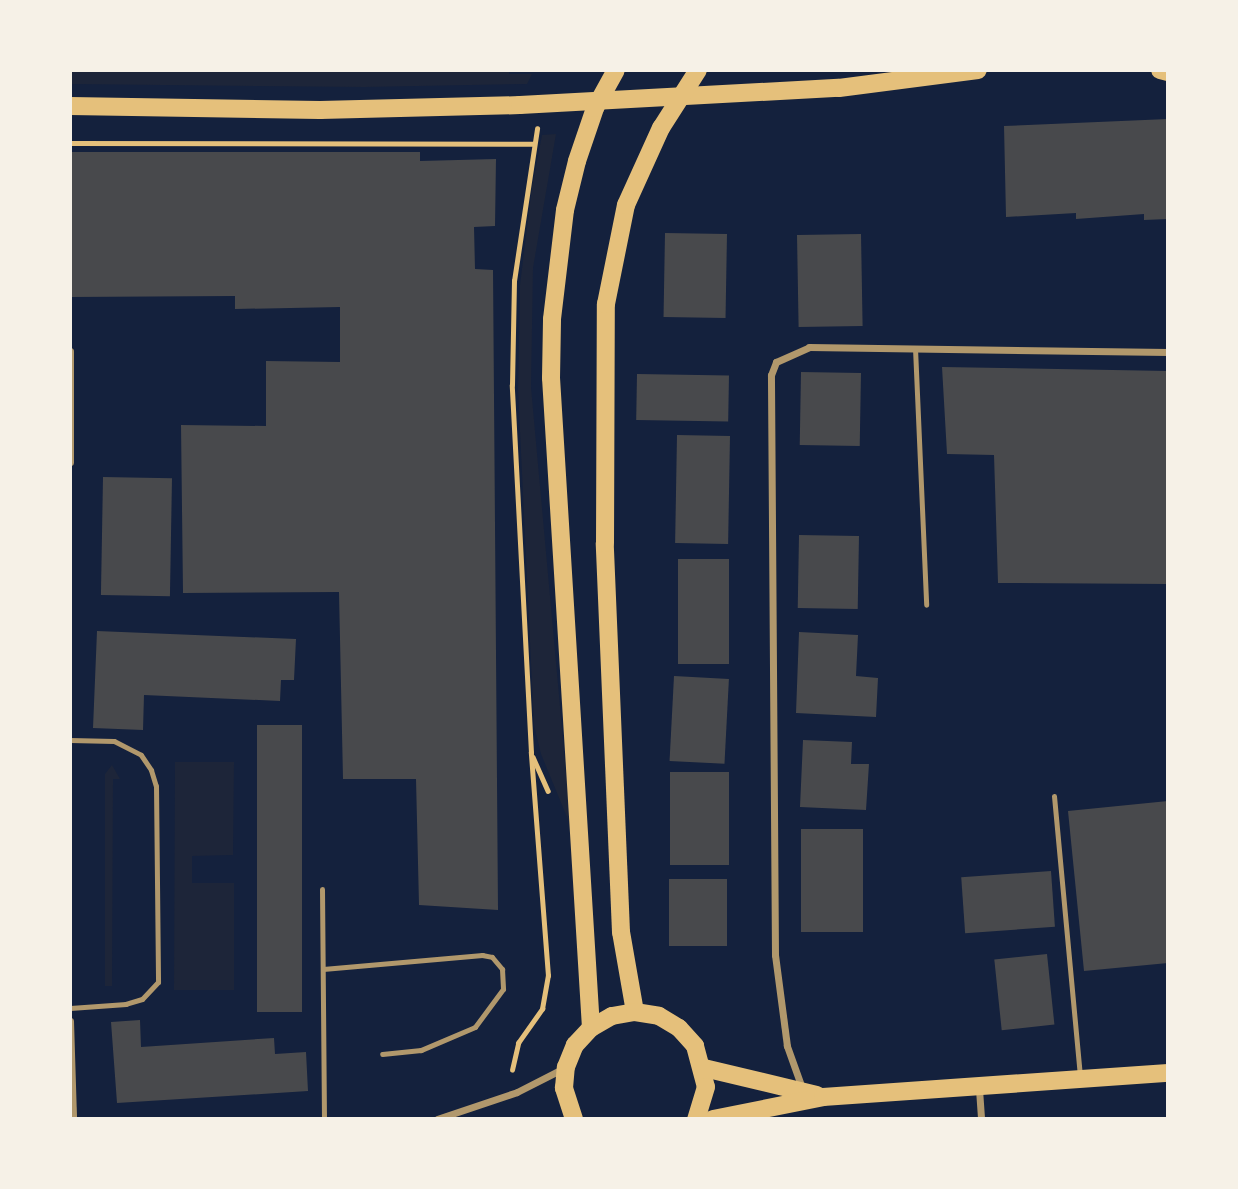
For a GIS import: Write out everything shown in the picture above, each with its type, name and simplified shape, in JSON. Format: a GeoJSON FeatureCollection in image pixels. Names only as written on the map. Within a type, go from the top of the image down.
{"type":"FeatureCollection","features":[{"type":"Feature","properties":{"kind":"main road"},"geometry":{"type":"LineString","coordinates":[[591,1028],[552,330],[558,260],[577,161],[595,108],[616,70]]}},
{"type":"Feature","properties":{"kind":"main road"},"geometry":{"type":"LineString","coordinates":[[635,1012],[626,977],[619,891],[605,529],[606,304],[626,205],[661,128],[698,70]]}},
{"type":"Feature","properties":{"kind":"main road"},"geometry":{"type":"LineString","coordinates":[[70,106],[320,110],[520,105],[851,87],[978,70]]}},
{"type":"Feature","properties":{"kind":"main road"},"geometry":{"type":"LineString","coordinates":[[1160,70],[1168,72]]}},
{"type":"Feature","properties":{"kind":"main road"},"geometry":{"type":"LineString","coordinates":[[574,1119],[564,1088],[566,1067],[575,1045],[591,1028],[612,1016],[635,1012],[659,1016],[680,1028],[695,1045],[704,1068],[706,1087],[696,1119]]}},
{"type":"Feature","properties":{"kind":"main road"},"geometry":{"type":"LineString","coordinates":[[704,1068],[823,1097]]}},
{"type":"Feature","properties":{"kind":"main road"},"geometry":{"type":"LineString","coordinates":[[713,1119],[823,1097],[979,1089],[1168,1073]]}},
{"type":"Feature","properties":{"kind":"street"},"geometry":{"type":"LineString","coordinates":[[803,1092],[787,1046],[775,955],[772,394],[776,362],[792,352],[809,347],[1168,352]]}},
{"type":"Feature","properties":{"kind":"street"},"geometry":{"type":"LineString","coordinates":[[70,462],[71,351]]}},
{"type":"Feature","properties":{"kind":"street"},"geometry":{"type":"LineString","coordinates":[[70,1021],[73,1119]]}},
{"type":"Feature","properties":{"kind":"street"},"geometry":{"type":"LineString","coordinates":[[437,1119],[517,1092],[566,1067]]}},
{"type":"Feature","properties":{"kind":"street"},"geometry":{"type":"LineString","coordinates":[[979,1089],[981,1119]]}},
{"type":"Feature","properties":{"kind":"lane"},"geometry":{"type":"LineString","coordinates":[[915,348],[926,605]]}},
{"type":"Feature","properties":{"kind":"lane"},"geometry":{"type":"LineString","coordinates":[[70,740],[114,741],[141,755],[151,770],[156,786],[158,982],[152,991],[134,1001],[70,1008]]}},
{"type":"Feature","properties":{"kind":"lane"},"geometry":{"type":"LineString","coordinates":[[1054,796],[1081,1081]]}},
{"type":"Feature","properties":{"kind":"lane"},"geometry":{"type":"LineString","coordinates":[[322,889],[324,1119]]}},
{"type":"Feature","properties":{"kind":"lane"},"geometry":{"type":"LineString","coordinates":[[323,970],[482,956],[492,957],[502,969],[503,989],[475,1027],[421,1050],[382,1054]]}},
{"type":"Feature","properties":{"kind":"path"},"geometry":{"type":"LineString","coordinates":[[517,1092],[513,1053],[542,1009],[548,975],[531,753],[512,385],[514,281],[534,144],[540,121]]}},
{"type":"Feature","properties":{"kind":"path"},"geometry":{"type":"LineString","coordinates":[[70,143],[534,144]]}},
{"type":"Feature","properties":{"kind":"shaded area"},"geometry":{"type":"Polygon","coordinates":[[[70,70],[509,70],[509,74],[532,74],[527,84],[364,87],[70,84],[70,70]]]}},
{"type":"Feature","properties":{"kind":"shaded area"},"geometry":{"type":"Polygon","coordinates":[[[556,134],[533,268],[531,387],[571,827],[541,754],[534,725],[518,389],[520,285],[532,187],[542,135],[556,134]]]}},
{"type":"Feature","properties":{"kind":"shaded area"},"geometry":{"type":"Polygon","coordinates":[[[175,762],[234,762],[233,855],[192,856],[192,883],[234,883],[234,990],[174,990],[175,762]]]}},
{"type":"Feature","properties":{"kind":"shaded area"},"geometry":{"type":"Polygon","coordinates":[[[112,765],[120,779],[113,779],[112,986],[105,986],[105,774],[112,765]]]}},
{"type":"Feature","properties":{"kind":"building"},"geometry":{"type":"Polygon","coordinates":[[[1168,119],[1168,219],[1144,220],[1144,214],[1076,219],[1076,213],[1006,217],[1004,126],[1168,119]]]}},
{"type":"Feature","properties":{"kind":"building"},"geometry":{"type":"Polygon","coordinates":[[[70,152],[420,152],[420,161],[496,159],[495,226],[474,227],[475,269],[493,270],[498,910],[419,905],[416,779],[343,779],[339,592],[183,593],[181,425],[266,426],[266,361],[340,362],[340,307],[235,309],[235,296],[70,297],[70,152]]]}},
{"type":"Feature","properties":{"kind":"building"},"geometry":{"type":"Polygon","coordinates":[[[665,233],[727,234],[726,318],[664,317],[665,233]]]}},
{"type":"Feature","properties":{"kind":"building"},"geometry":{"type":"Polygon","coordinates":[[[861,234],[863,326],[799,327],[797,235],[861,234]]]}},
{"type":"Feature","properties":{"kind":"building"},"geometry":{"type":"Polygon","coordinates":[[[942,367],[1168,371],[1168,584],[998,583],[994,455],[947,454],[942,367]]]}},
{"type":"Feature","properties":{"kind":"building"},"geometry":{"type":"Polygon","coordinates":[[[801,372],[861,373],[860,446],[800,445],[801,372]]]}},
{"type":"Feature","properties":{"kind":"building"},"geometry":{"type":"Polygon","coordinates":[[[637,374],[729,376],[728,422],[636,420],[637,374]]]}},
{"type":"Feature","properties":{"kind":"building"},"geometry":{"type":"Polygon","coordinates":[[[677,435],[730,436],[728,544],[675,543],[677,435]]]}},
{"type":"Feature","properties":{"kind":"building"},"geometry":{"type":"Polygon","coordinates":[[[103,477],[172,478],[170,596],[101,595],[103,477]]]}},
{"type":"Feature","properties":{"kind":"building"},"geometry":{"type":"Polygon","coordinates":[[[799,535],[859,536],[858,609],[798,608],[799,535]]]}},
{"type":"Feature","properties":{"kind":"building"},"geometry":{"type":"Polygon","coordinates":[[[678,559],[729,559],[729,664],[678,664],[678,559]]]}},
{"type":"Feature","properties":{"kind":"building"},"geometry":{"type":"Polygon","coordinates":[[[97,631],[296,639],[294,680],[281,680],[280,701],[144,695],[143,730],[93,728],[97,631]]]}},
{"type":"Feature","properties":{"kind":"building"},"geometry":{"type":"Polygon","coordinates":[[[799,632],[858,635],[856,676],[878,678],[876,717],[796,713],[799,632]]]}},
{"type":"Feature","properties":{"kind":"building"},"geometry":{"type":"Polygon","coordinates":[[[674,676],[729,679],[724,764],[670,761],[674,676]]]}},
{"type":"Feature","properties":{"kind":"building"},"geometry":{"type":"Polygon","coordinates":[[[257,725],[302,725],[302,1012],[257,1012],[257,725]]]}},
{"type":"Feature","properties":{"kind":"building"},"geometry":{"type":"Polygon","coordinates":[[[803,740],[852,742],[851,764],[869,764],[866,810],[800,807],[803,740]]]}},
{"type":"Feature","properties":{"kind":"building"},"geometry":{"type":"Polygon","coordinates":[[[670,772],[729,772],[729,865],[670,865],[670,772]]]}},
{"type":"Feature","properties":{"kind":"building"},"geometry":{"type":"Polygon","coordinates":[[[1168,801],[1168,963],[1084,971],[1068,811],[1168,801]]]}},
{"type":"Feature","properties":{"kind":"building"},"geometry":{"type":"Polygon","coordinates":[[[801,829],[863,829],[863,932],[801,932],[801,829]]]}},
{"type":"Feature","properties":{"kind":"building"},"geometry":{"type":"Polygon","coordinates":[[[1051,871],[1055,927],[965,933],[961,877],[1051,871]]]}},
{"type":"Feature","properties":{"kind":"building"},"geometry":{"type":"Polygon","coordinates":[[[669,879],[727,879],[727,946],[669,946],[669,879]]]}},
{"type":"Feature","properties":{"kind":"building"},"geometry":{"type":"Polygon","coordinates":[[[1047,954],[1054,1025],[1002,1030],[994,960],[1047,954]]]}},
{"type":"Feature","properties":{"kind":"building"},"geometry":{"type":"Polygon","coordinates":[[[140,1020],[141,1047],[274,1038],[275,1054],[306,1052],[308,1091],[117,1103],[111,1022],[140,1020]]]}}]}
